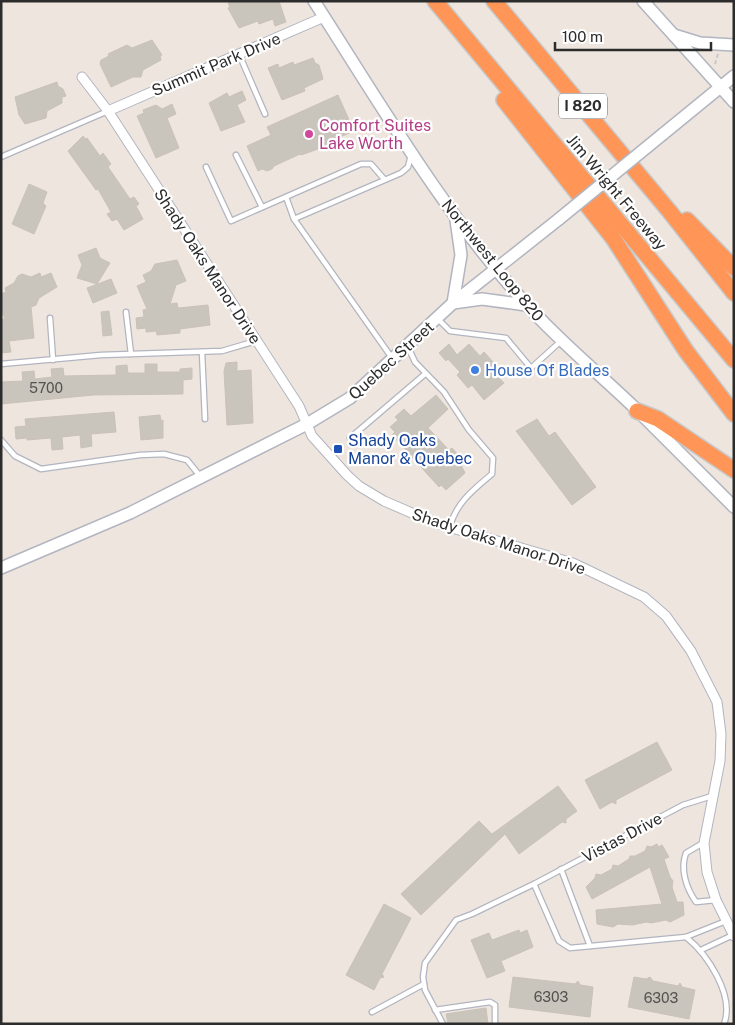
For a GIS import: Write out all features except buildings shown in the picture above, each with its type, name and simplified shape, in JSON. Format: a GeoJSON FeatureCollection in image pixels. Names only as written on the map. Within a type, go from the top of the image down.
{"type":"FeatureCollection","features":[{"type":"Feature","properties":{"kind":"highway","name":"Jim Wright Freeway"},"geometry":{"type":"LineString","coordinates":[[435,1],[734,360]]}},
{"type":"Feature","properties":{"kind":"highway","name":"Jim Wright Freeway"},"geometry":{"type":"LineString","coordinates":[[494,1],[670,212],[734,293]]}},
{"type":"Feature","properties":{"kind":"highway"},"geometry":{"type":"LineString","coordinates":[[467,40],[471,58],[613,238],[686,351],[734,414]]}},
{"type":"Feature","properties":{"kind":"highway"},"geometry":{"type":"LineString","coordinates":[[670,212],[687,220],[734,268]]}},
{"type":"Feature","properties":{"kind":"highway"},"geometry":{"type":"LineString","coordinates":[[637,411],[658,419],[734,470]]}},
{"type":"Feature","properties":{"kind":"main road","name":"Northwest Loop 820"},"geometry":{"type":"LineString","coordinates":[[314,1],[411,153],[456,217],[496,269],[526,305],[734,507]]}},
{"type":"Feature","properties":{"kind":"main road"},"geometry":{"type":"LineString","coordinates":[[643,1],[734,102]]}},
{"type":"Feature","properties":{"kind":"main road"},"geometry":{"type":"LineString","coordinates":[[674,35],[700,44],[734,45]]}},
{"type":"Feature","properties":{"kind":"main road","name":"Quebec Street"},"geometry":{"type":"LineString","coordinates":[[1,568],[130,514],[307,424],[350,398],[453,303],[734,76]]}},
{"type":"Feature","properties":{"kind":"main road"},"geometry":{"type":"LineString","coordinates":[[456,217],[461,254],[453,303],[482,299],[526,305]]}},
{"type":"Feature","properties":{"kind":"street","name":"Summit Park Drive"},"geometry":{"type":"LineString","coordinates":[[108,111],[324,17]]}},
{"type":"Feature","properties":{"kind":"street","name":"Shady Oaks Manor Drive"},"geometry":{"type":"LineString","coordinates":[[82,78],[108,111],[299,406],[312,436],[359,486],[384,501],[450,527],[573,563],[644,597],[666,616],[691,650],[717,702],[720,761],[704,843],[707,872],[716,900],[733,935]]}},
{"type":"Feature","properties":{"kind":"lane"},"geometry":{"type":"LineString","coordinates":[[239,54],[264,114]]}},
{"type":"Feature","properties":{"kind":"lane"},"geometry":{"type":"LineString","coordinates":[[1,157],[108,111]]}},
{"type":"Feature","properties":{"kind":"lane"},"geometry":{"type":"LineString","coordinates":[[294,219],[408,168],[411,153]]}},
{"type":"Feature","properties":{"kind":"lane"},"geometry":{"type":"LineString","coordinates":[[236,155],[262,207]]}},
{"type":"Feature","properties":{"kind":"lane"},"geometry":{"type":"LineString","coordinates":[[206,167],[231,221],[346,169],[366,162],[371,164],[384,179]]}},
{"type":"Feature","properties":{"kind":"lane"},"geometry":{"type":"LineString","coordinates":[[286,197],[294,219],[392,359]]}},
{"type":"Feature","properties":{"kind":"lane"},"geometry":{"type":"LineString","coordinates":[[126,312],[131,354]]}},
{"type":"Feature","properties":{"kind":"lane"},"geometry":{"type":"LineString","coordinates":[[50,318],[54,360]]}},
{"type":"Feature","properties":{"kind":"lane"},"geometry":{"type":"LineString","coordinates":[[438,318],[450,331],[506,338],[531,368],[562,341]]}},
{"type":"Feature","properties":{"kind":"lane"},"geometry":{"type":"LineString","coordinates":[[1,364],[131,354],[222,351],[256,341]]}},
{"type":"Feature","properties":{"kind":"lane"},"geometry":{"type":"LineString","coordinates":[[407,346],[425,374],[444,392],[469,430],[493,458],[492,474],[453,513],[450,527]]}},
{"type":"Feature","properties":{"kind":"lane"},"geometry":{"type":"LineString","coordinates":[[202,352],[205,419]]}},
{"type":"Feature","properties":{"kind":"lane"},"geometry":{"type":"LineString","coordinates":[[350,438],[425,374]]}},
{"type":"Feature","properties":{"kind":"lane"},"geometry":{"type":"LineString","coordinates":[[1,440],[15,456],[41,469],[140,455],[164,454],[187,460],[201,478]]}},
{"type":"Feature","properties":{"kind":"lane","name":"Vistas Drive"},"geometry":{"type":"LineString","coordinates":[[424,984],[425,963],[456,920],[534,884],[683,805],[712,796]]}},
{"type":"Feature","properties":{"kind":"lane"},"geometry":{"type":"LineString","coordinates":[[704,843],[686,853],[682,862],[683,872],[696,902],[716,900]]}},
{"type":"Feature","properties":{"kind":"lane"},"geometry":{"type":"LineString","coordinates":[[561,870],[590,946]]}},
{"type":"Feature","properties":{"kind":"lane"},"geometry":{"type":"LineString","coordinates":[[534,884],[559,941],[570,948],[686,937],[726,921]]}},
{"type":"Feature","properties":{"kind":"lane"},"geometry":{"type":"LineString","coordinates":[[701,950],[733,935]]}},
{"type":"Feature","properties":{"kind":"lane"},"geometry":{"type":"LineString","coordinates":[[686,937],[701,950],[723,986],[728,1005],[726,1024]]}},
{"type":"Feature","properties":{"kind":"lane"},"geometry":{"type":"LineString","coordinates":[[372,1012],[424,984],[443,1024]]}},
{"type":"Feature","properties":{"kind":"lane"},"geometry":{"type":"LineString","coordinates":[[435,1010],[490,1002],[495,1005],[495,1024]]}},
{"type":"Feature","properties":{"kind":"path"},"geometry":{"type":"LineString","coordinates":[[716,64],[719,50]]}},
{"type":"Feature","properties":{"kind":"place","name":"Comfort Suites Lake Worth"},"geometry":{"type":"Point","coordinates":[309,134]}},
{"type":"Feature","properties":{"kind":"place","name":"House Of Blades"},"geometry":{"type":"Point","coordinates":[475,370]}},
{"type":"Feature","properties":{"kind":"place","name":"Shady Oaks Manor & Quebec"},"geometry":{"type":"Point","coordinates":[338,449]}}]}
